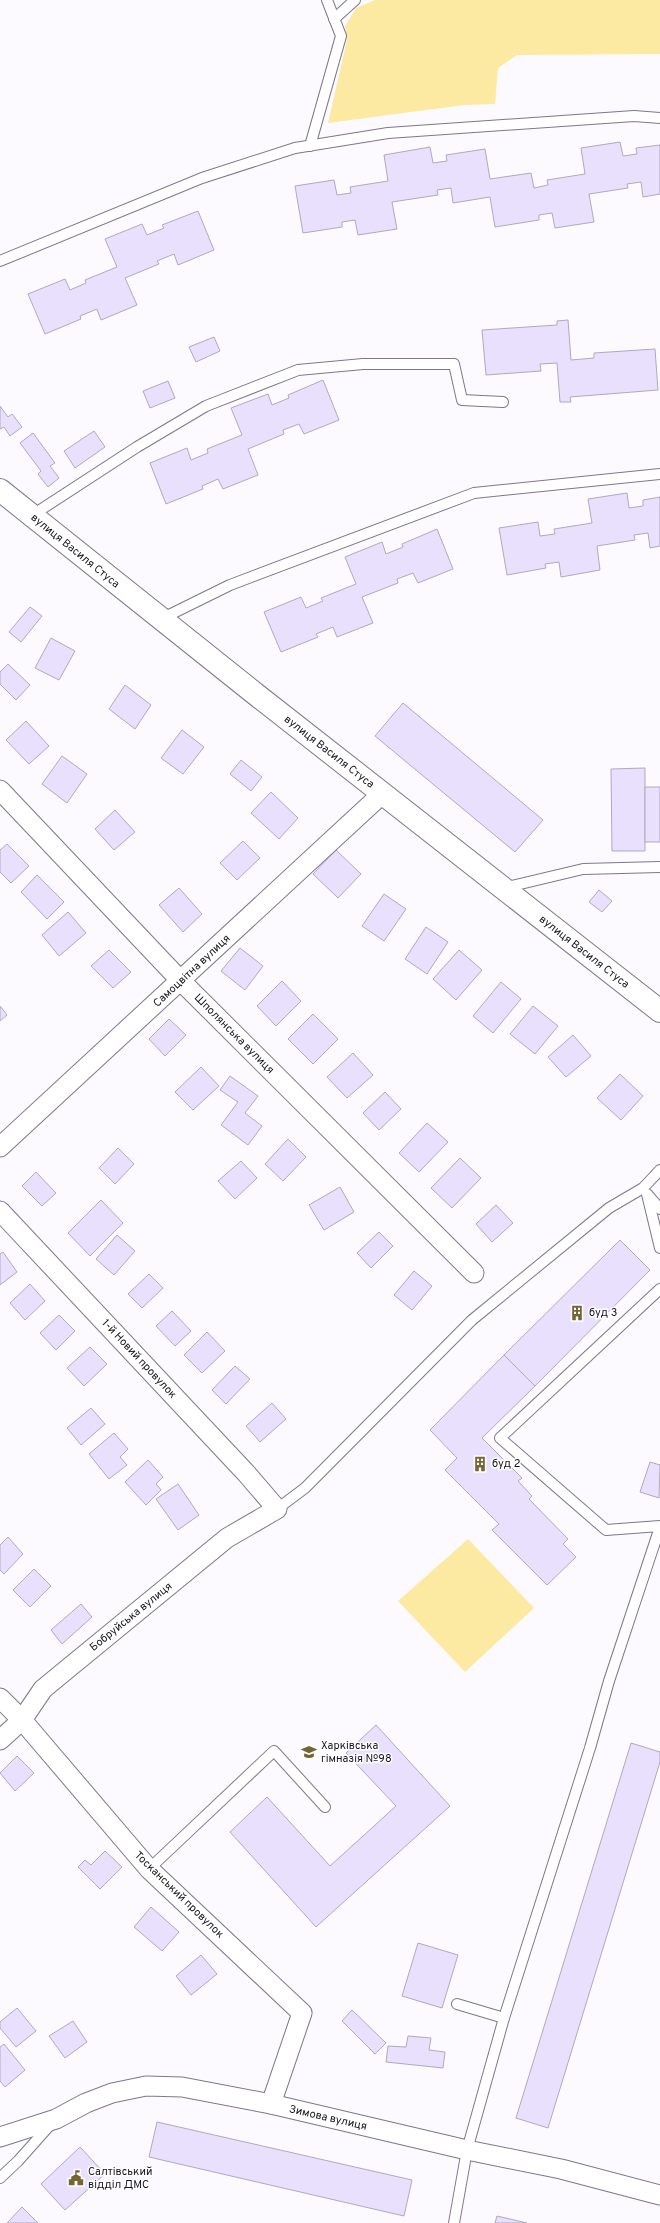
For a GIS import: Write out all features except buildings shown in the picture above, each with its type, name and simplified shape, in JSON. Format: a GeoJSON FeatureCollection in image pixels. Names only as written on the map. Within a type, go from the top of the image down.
{"type":"FeatureCollection","features":[{"type":"Feature","properties":{"kind":"street","name":"вулиця Василя Стуса"},"geometry":{"type":"LineString","coordinates":[[0,490],[161,619],[660,1011]]}},
{"type":"Feature","properties":{"kind":"street","name":"Шполянська вулиця"},"geometry":{"type":"LineString","coordinates":[[0,790],[181,981],[474,1273]]}},
{"type":"Feature","properties":{"kind":"street","name":"Самоцвітна вулиця"},"geometry":{"type":"LineString","coordinates":[[0,1147],[181,981],[382,793]]}},
{"type":"Feature","properties":{"kind":"street","name":"1-й Новий провулок"},"geometry":{"type":"LineString","coordinates":[[0,1211],[246,1473],[277,1509]]}},
{"type":"Feature","properties":{"kind":"street","name":"Бобруйська вулиця"},"geometry":{"type":"LineString","coordinates":[[0,1740],[22,1720],[43,1689],[227,1538],[277,1509]]}},
{"type":"Feature","properties":{"kind":"street","name":"Тосканський провулок"},"geometry":{"type":"LineString","coordinates":[[0,1698],[22,1720],[149,1869],[302,2013],[271,2104]]}},
{"type":"Feature","properties":{"kind":"street","name":"Зимова вулиця"},"geometry":{"type":"LineString","coordinates":[[0,2137],[56,2119],[86,2103],[112,2093],[146,2086],[182,2087],[271,2104],[467,2150],[561,2169],[660,2195]]}},
{"type":"Feature","properties":{"kind":"lane"},"geometry":{"type":"LineString","coordinates":[[310,146],[340,36],[326,0]]}},
{"type":"Feature","properties":{"kind":"lane"},"geometry":{"type":"LineString","coordinates":[[334,19],[355,0]]}},
{"type":"Feature","properties":{"kind":"lane"},"geometry":{"type":"LineString","coordinates":[[0,261],[202,178],[295,148],[388,133],[626,116],[660,118]]}},
{"type":"Feature","properties":{"kind":"lane"},"geometry":{"type":"LineString","coordinates":[[31,516],[137,447],[206,406],[298,370],[363,364],[454,364],[462,400],[503,402]]}},
{"type":"Feature","properties":{"kind":"lane"},"geometry":{"type":"LineString","coordinates":[[161,619],[230,586],[474,493],[660,474]]}},
{"type":"Feature","properties":{"kind":"lane"},"geometry":{"type":"LineString","coordinates":[[503,888],[583,868],[660,868]]}},
{"type":"Feature","properties":{"kind":"lane"},"geometry":{"type":"LineString","coordinates":[[277,1509],[305,1488],[472,1320],[609,1208],[645,1191],[660,1170]]}},
{"type":"Feature","properties":{"kind":"lane"},"geometry":{"type":"LineString","coordinates":[[645,1191],[660,1209]]}},
{"type":"Feature","properties":{"kind":"lane"},"geometry":{"type":"LineString","coordinates":[[645,1191],[660,1248]]}},
{"type":"Feature","properties":{"kind":"lane"},"geometry":{"type":"LineString","coordinates":[[454,2223],[467,2150],[504,2018],[590,1748],[609,1681],[660,1527],[606,1530],[500,1438],[660,1290]]}},
{"type":"Feature","properties":{"kind":"lane"},"geometry":{"type":"LineString","coordinates":[[149,1869],[274,1751],[325,1807]]}},
{"type":"Feature","properties":{"kind":"lane"},"geometry":{"type":"LineString","coordinates":[[457,2004],[504,2018]]}},
{"type":"Feature","properties":{"kind":"lane"},"geometry":{"type":"LineString","coordinates":[[0,2178],[18,2161],[56,2119]]}},
{"type":"Feature","properties":{"kind":"shaded area"},"geometry":{"type":"Polygon","coordinates":[[[375,0],[660,0],[660,54],[517,55],[498,68],[495,104],[464,105],[328,123],[347,40],[345,26],[356,8],[375,0]]]}},
{"type":"Feature","properties":{"kind":"shaded area"},"geometry":{"type":"Polygon","coordinates":[[[468,1539],[534,1608],[465,1672],[398,1601],[468,1539]]]}},
{"type":"Feature","properties":{"kind":"place","name":"буд 3"},"geometry":{"type":"Point","coordinates":[577,1313]}},
{"type":"Feature","properties":{"kind":"place","name":"буд 2"},"geometry":{"type":"Point","coordinates":[480,1464]}},
{"type":"Feature","properties":{"kind":"place","name":"Харківська гімназія №98"},"geometry":{"type":"Point","coordinates":[309,1752]}},
{"type":"Feature","properties":{"kind":"place","name":"Салтівський відділ ДМС"},"geometry":{"type":"Point","coordinates":[76,2178]}}]}
